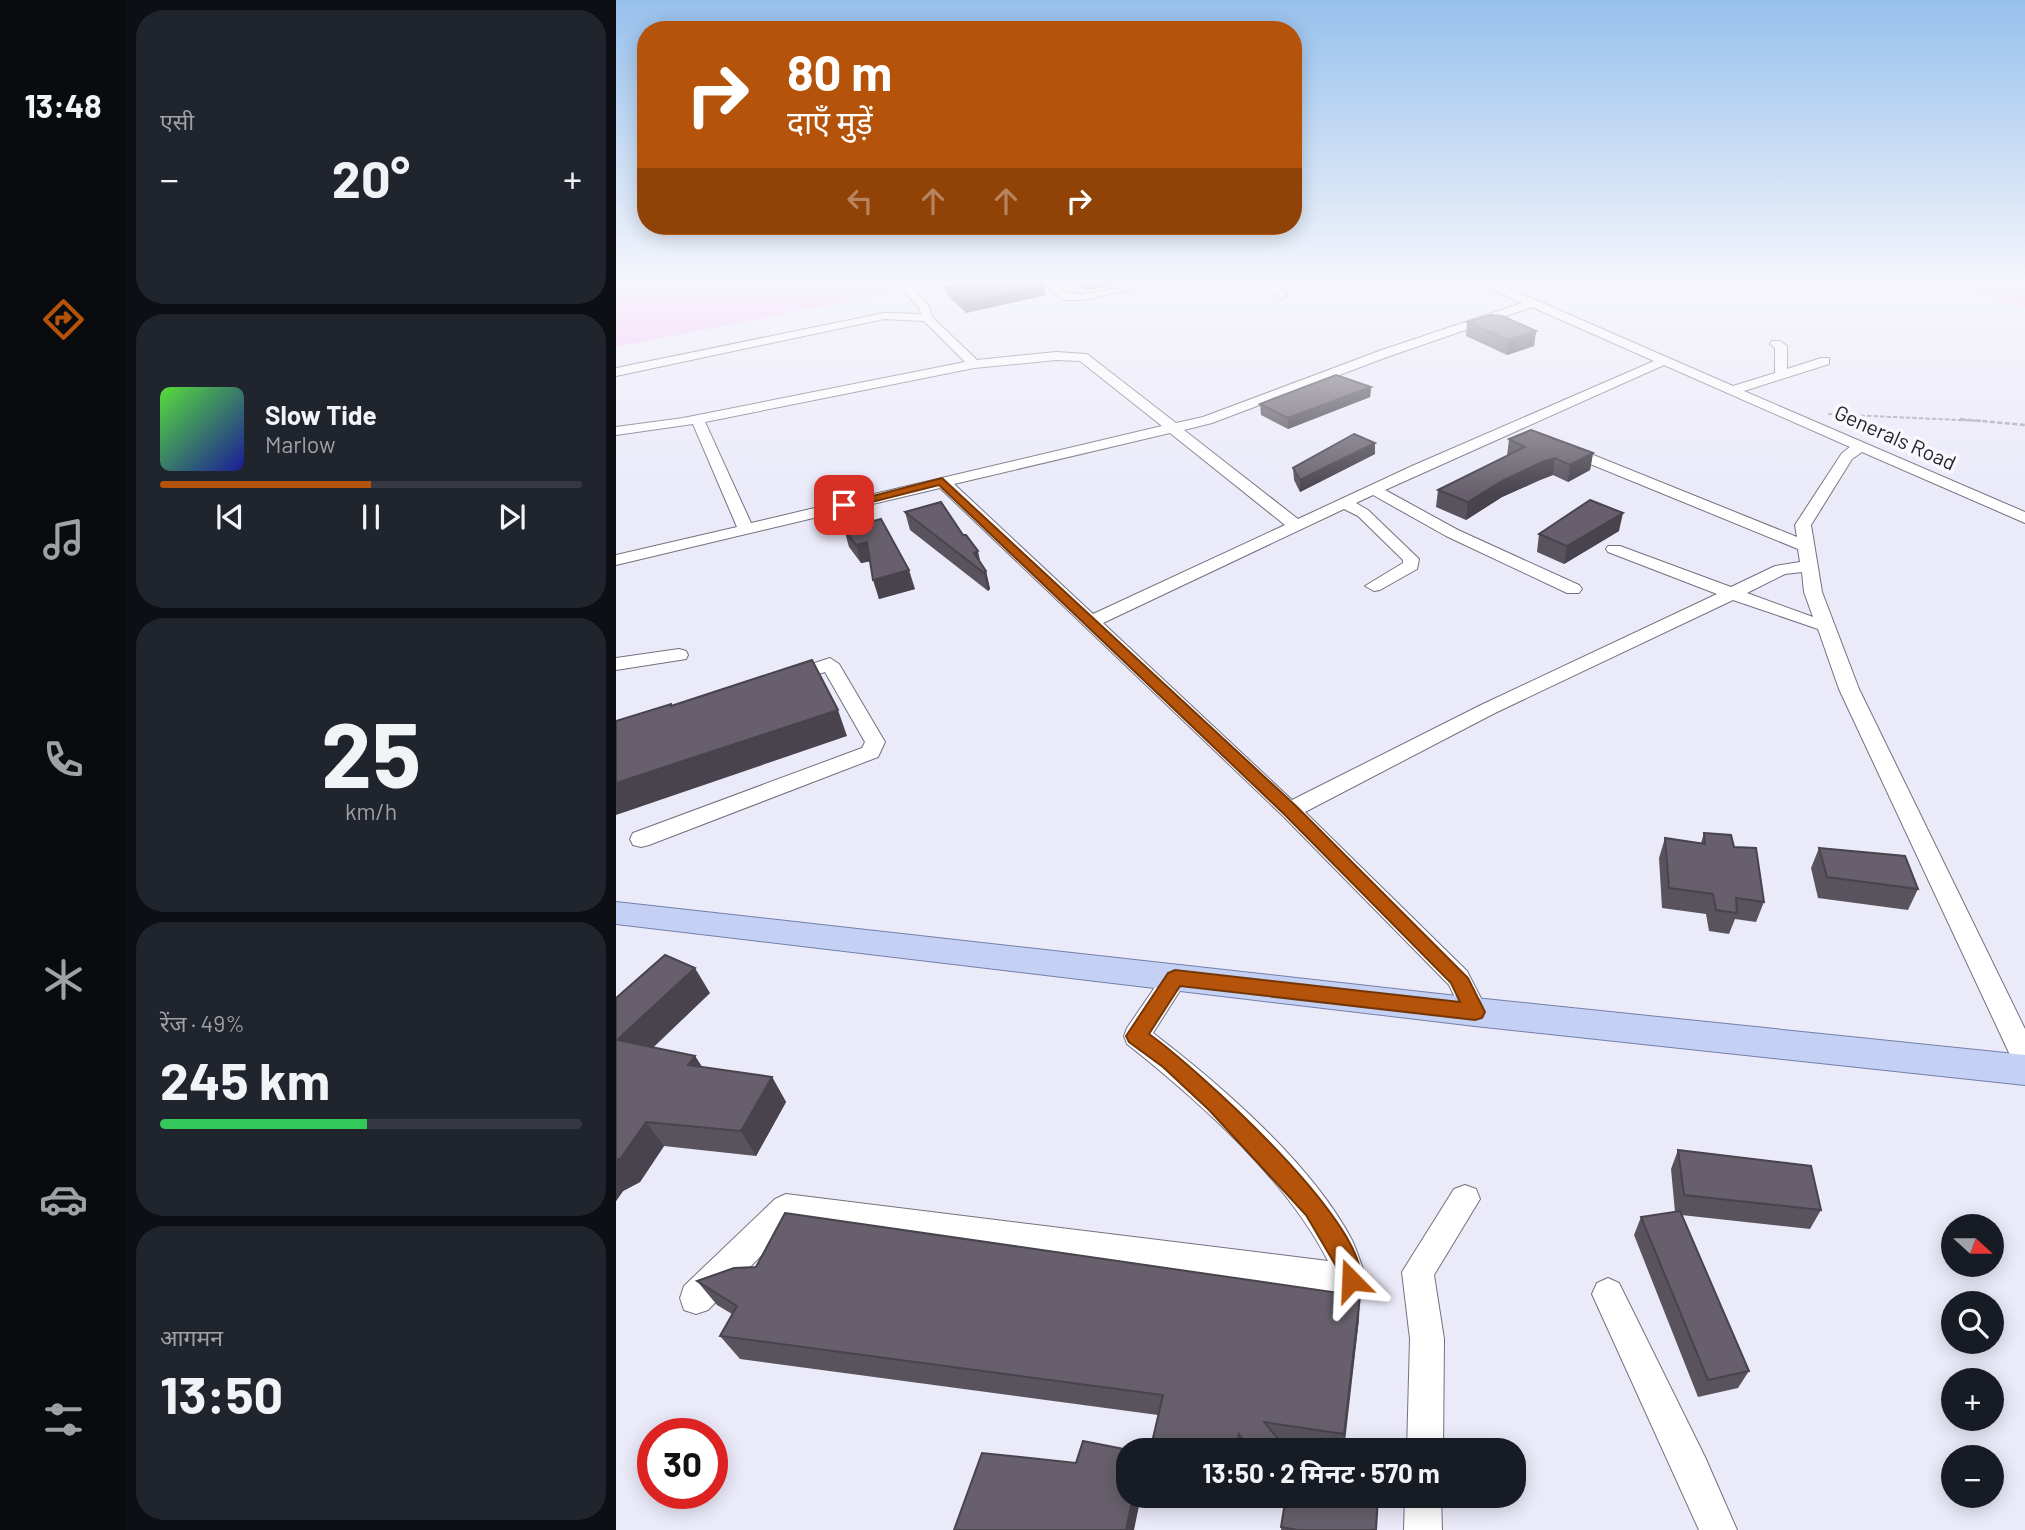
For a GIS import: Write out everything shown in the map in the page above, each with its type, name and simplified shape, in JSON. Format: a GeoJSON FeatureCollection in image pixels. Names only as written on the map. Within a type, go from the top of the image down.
{"type":"FeatureCollection","features":[{"type":"Feature","properties":{"kind":"main road"},"geometry":{"type":"LineString","coordinates":[[616,913],[1475,1012],[2025,1070]]}},
{"type":"Feature","properties":{"kind":"street"},"geometry":{"type":"LineString","coordinates":[[616,372],[715,351]]}},
{"type":"Feature","properties":{"kind":"street"},"geometry":{"type":"LineString","coordinates":[[961,351],[974,364]]}},
{"type":"Feature","properties":{"kind":"street"},"geometry":{"type":"LineString","coordinates":[[616,560],[1174,428],[1254,404],[1391,351]]}},
{"type":"Feature","properties":{"kind":"street","name":"Generals Road"},"geometry":{"type":"LineString","coordinates":[[1646,351],[2025,518]]}},
{"type":"Feature","properties":{"kind":"street"},"geometry":{"type":"LineString","coordinates":[[1781,351],[1781,375]]}},
{"type":"Feature","properties":{"kind":"street"},"geometry":{"type":"LineString","coordinates":[[616,431],[697,419],[974,364],[1056,356],[1083,357],[1297,526]]}},
{"type":"Feature","properties":{"kind":"street"},"geometry":{"type":"LineString","coordinates":[[1090,622],[1512,427],[1666,360]]}},
{"type":"Feature","properties":{"kind":"street"},"geometry":{"type":"LineString","coordinates":[[1735,390],[1825,361]]}},
{"type":"Feature","properties":{"kind":"street"},"geometry":{"type":"LineString","coordinates":[[697,419],[746,529]]}},
{"type":"Feature","properties":{"kind":"street"},"geometry":{"type":"LineString","coordinates":[[1512,427],[1808,556]]}},
{"type":"Feature","properties":{"kind":"street"},"geometry":{"type":"LineString","coordinates":[[1861,446],[1847,456],[1803,524],[1813,592],[1849,689],[2025,1056]]}},
{"type":"Feature","properties":{"kind":"street"},"geometry":{"type":"LineString","coordinates":[[942,481],[1290,810],[1458,978],[1475,1012]]}},
{"type":"Feature","properties":{"kind":"street"},"geometry":{"type":"LineString","coordinates":[[1374,490],[1452,533],[1573,589]]}},
{"type":"Feature","properties":{"kind":"street"},"geometry":{"type":"LineString","coordinates":[[1345,503],[1363,513],[1411,559],[1411,565],[1374,586]]}},
{"type":"Feature","properties":{"kind":"street"},"geometry":{"type":"LineString","coordinates":[[1614,549],[1797,616],[1809,623],[1825,625]]}},
{"type":"Feature","properties":{"kind":"street"},"geometry":{"type":"LineString","coordinates":[[1290,810],[1488,709],[1808,556]]}},
{"type":"Feature","properties":{"kind":"street"},"geometry":{"type":"LineString","coordinates":[[616,664],[679,655]]}},
{"type":"Feature","properties":{"kind":"street"},"geometry":{"type":"LineString","coordinates":[[641,839],[871,752],[875,742],[830,664],[767,684]]}},
{"type":"Feature","properties":{"kind":"street"},"geometry":{"type":"LineString","coordinates":[[696,1298],[786,1209],[1351,1280],[1348,1263],[1314,1207],[1217,1104],[1171,1060],[1136,1036],[1175,978]]}},
{"type":"Feature","properties":{"kind":"street"},"geometry":{"type":"LineString","coordinates":[[1424,1438],[1427,1339],[1420,1307],[1418,1272],[1465,1199]]}},
{"type":"Feature","properties":{"kind":"street"},"geometry":{"type":"LineString","coordinates":[[1608,1294],[1642,1370],[1693,1469],[1718,1530]]}},
{"type":"Feature","properties":{"kind":"street"},"geometry":{"type":"LineString","coordinates":[[1423,1508],[1423,1530]]}},
{"type":"Feature","properties":{"kind":"path"},"geometry":{"type":"LineString","coordinates":[[1803,420],[1827,414],[1944,418],[2025,425]]}},
{"type":"Feature","properties":{"kind":"building"},"geometry":{"type":"Polygon","coordinates":[[[1336,375],[1371,387],[1288,418],[1260,404],[1336,375]]]}},
{"type":"Feature","properties":{"kind":"building"},"geometry":{"type":"Polygon","coordinates":[[[1531,430],[1593,453],[1570,465],[1555,458],[1542,462],[1504,480],[1468,502],[1438,490],[1525,447],[1509,439],[1531,430]]]}},
{"type":"Feature","properties":{"kind":"building"},"geometry":{"type":"Polygon","coordinates":[[[1354,434],[1375,443],[1300,480],[1293,468],[1354,434]]]}},
{"type":"Feature","properties":{"kind":"building"},"geometry":{"type":"Polygon","coordinates":[[[1590,500],[1623,513],[1567,546],[1539,534],[1590,500]]]}},
{"type":"Feature","properties":{"kind":"building"},"geometry":{"type":"Polygon","coordinates":[[[941,502],[963,535],[966,535],[978,551],[974,553],[986,571],[984,573],[905,512],[941,502]]]}},
{"type":"Feature","properties":{"kind":"building"},"geometry":{"type":"Polygon","coordinates":[[[881,519],[909,570],[873,580],[867,542],[856,545],[844,529],[881,519]]]}},
{"type":"Feature","properties":{"kind":"building"},"geometry":{"type":"Polygon","coordinates":[[[812,660],[838,710],[616,783],[616,721],[812,660]]]}},
{"type":"Feature","properties":{"kind":"building"},"geometry":{"type":"Polygon","coordinates":[[[1704,833],[1731,835],[1734,847],[1756,848],[1764,902],[1736,898],[1737,913],[1716,910],[1713,894],[1669,888],[1665,838],[1705,844],[1704,833]]]}},
{"type":"Feature","properties":{"kind":"building"},"geometry":{"type":"Polygon","coordinates":[[[1819,848],[1905,856],[1918,889],[1827,877],[1819,848]]]}},
{"type":"Feature","properties":{"kind":"building"},"geometry":{"type":"Polygon","coordinates":[[[665,955],[695,968],[617,1040],[695,1056],[688,1065],[772,1077],[741,1131],[646,1122],[621,1158],[616,1160],[616,998],[665,955]]]}},
{"type":"Feature","properties":{"kind":"building"},"geometry":{"type":"Polygon","coordinates":[[[1678,1150],[1811,1166],[1821,1210],[1684,1195],[1678,1150]]]}},
{"type":"Feature","properties":{"kind":"building"},"geometry":{"type":"Polygon","coordinates":[[[1680,1211],[1749,1371],[1708,1380],[1641,1217],[1680,1211]]]}},
{"type":"Feature","properties":{"kind":"building"},"geometry":{"type":"Polygon","coordinates":[[[785,1213],[1360,1296],[1344,1434],[1264,1422],[1277,1438],[1242,1438],[1239,1434],[1238,1438],[1153,1438],[1163,1395],[720,1336],[737,1306],[697,1281],[734,1268],[756,1267],[785,1213]]]}},
{"type":"Feature","properties":{"kind":"building"},"geometry":{"type":"Polygon","coordinates":[[[1083,1441],[1116,1447],[1116,1508],[1131,1508],[1126,1530],[954,1530],[982,1453],[1076,1463],[1083,1441]]]}},
{"type":"Feature","properties":{"kind":"building"},"geometry":{"type":"Polygon","coordinates":[[[1284,1508],[1377,1508],[1376,1530],[1298,1530],[1281,1527],[1284,1508]]]}},
{"type":"Feature","properties":{"kind":"route"},"geometry":{"type":"LineString","coordinates":[[844,505],[942,481],[1290,810],[1458,978],[1475,1012],[1175,978],[1136,1036],[1171,1060],[1217,1104],[1314,1207],[1348,1263],[1351,1280]]}}]}
